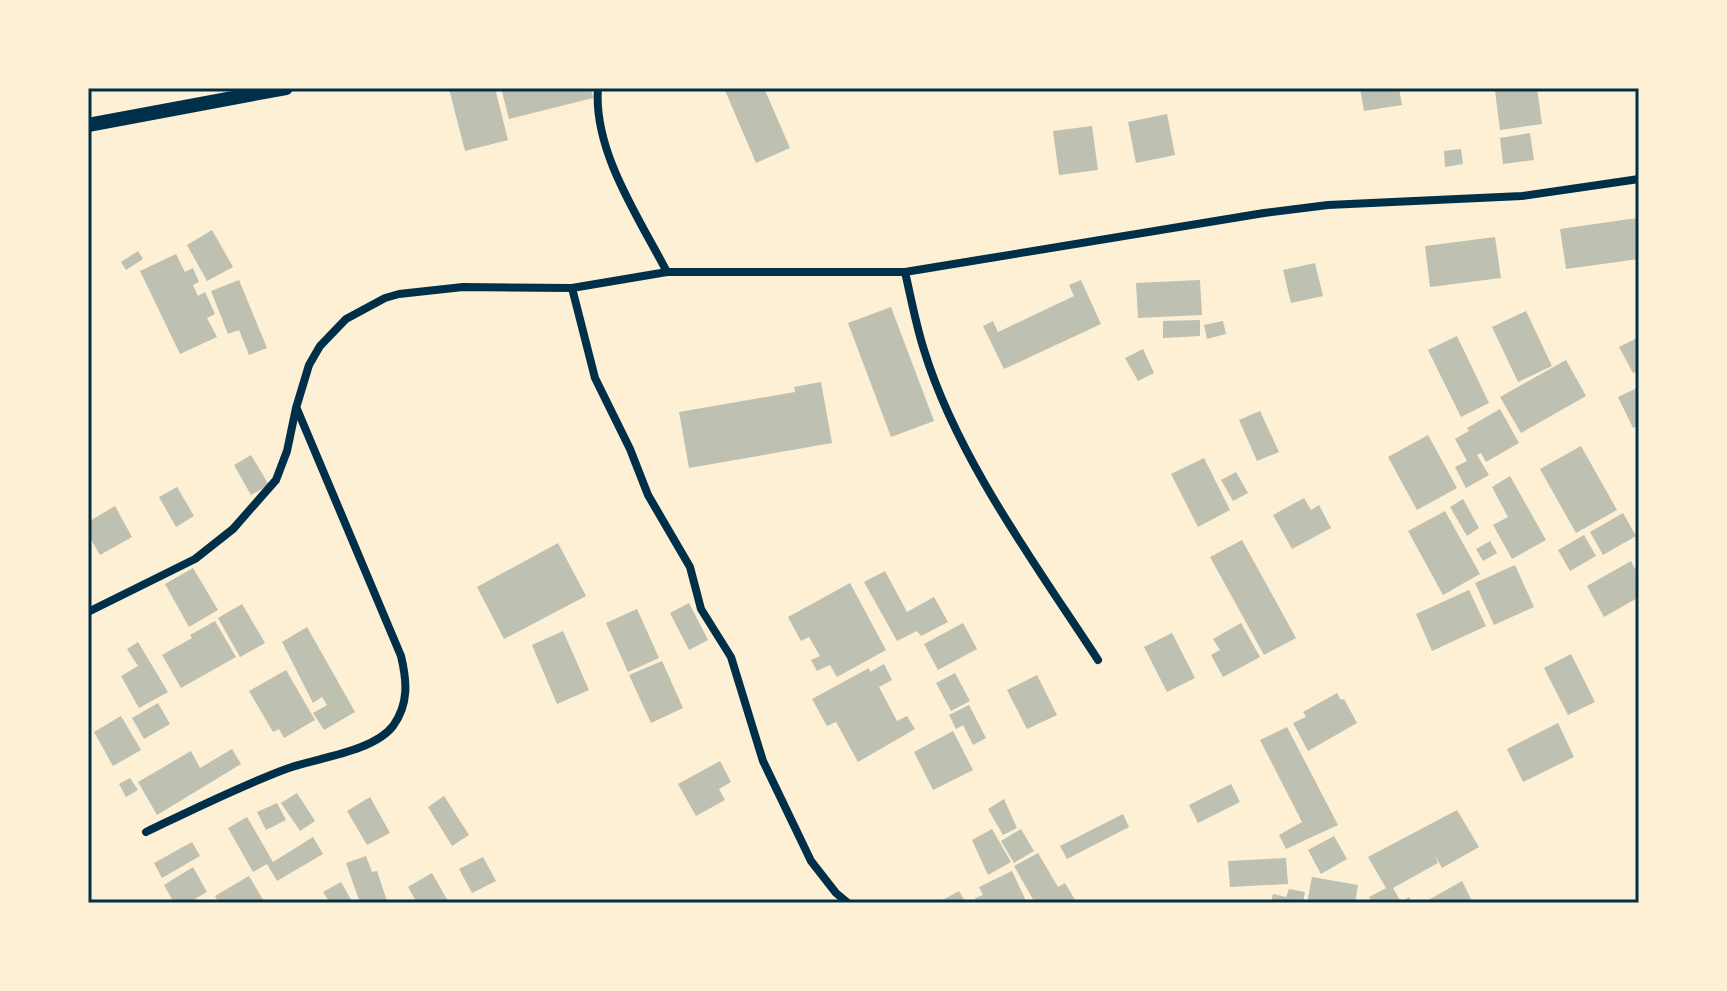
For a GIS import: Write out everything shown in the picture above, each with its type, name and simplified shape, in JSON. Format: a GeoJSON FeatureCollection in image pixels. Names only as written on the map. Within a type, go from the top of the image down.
{"type":"FeatureCollection","features":[{"type":"Feature","properties":{"kind":"street"},"geometry":{"type":"LineString","coordinates":[[88,125],[286,88]]}},
{"type":"Feature","properties":{"kind":"street"},"geometry":{"type":"LineString","coordinates":[[598,88],[597,99],[607,154],[667,272]]}},
{"type":"Feature","properties":{"kind":"street"},"geometry":{"type":"LineString","coordinates":[[88,612],[195,559],[233,529],[276,480],[287,451],[309,365],[320,346],[346,319],[385,298],[463,287],[572,288],[667,272],[905,272],[1264,213],[1328,205],[1522,196],[1639,179]]}},
{"type":"Feature","properties":{"kind":"street"},"geometry":{"type":"LineString","coordinates":[[905,272],[924,352],[954,423],[1010,526],[1098,660]]}},
{"type":"Feature","properties":{"kind":"street"},"geometry":{"type":"LineString","coordinates":[[572,288],[595,378],[630,449],[648,495],[690,567],[701,609],[731,657],[763,761],[811,861],[848,903]]}},
{"type":"Feature","properties":{"kind":"street"},"geometry":{"type":"LineString","coordinates":[[146,832],[258,781],[374,740],[392,727],[401,710],[407,692],[401,656],[296,408]]}},
{"type":"Feature","properties":{"kind":"building"},"geometry":{"type":"Polygon","coordinates":[[[495,88],[508,140],[465,151],[449,89],[495,88]]]}},
{"type":"Feature","properties":{"kind":"building"},"geometry":{"type":"Polygon","coordinates":[[[501,88],[591,88],[593,98],[509,119],[501,88]]]}},
{"type":"Feature","properties":{"kind":"building"},"geometry":{"type":"Polygon","coordinates":[[[724,88],[764,88],[790,148],[756,163],[724,88]]]}},
{"type":"Feature","properties":{"kind":"building"},"geometry":{"type":"Polygon","coordinates":[[[1360,88],[1399,88],[1402,105],[1364,111],[1360,88]]]}},
{"type":"Feature","properties":{"kind":"building"},"geometry":{"type":"Polygon","coordinates":[[[1537,88],[1542,124],[1500,130],[1495,91],[1537,88]]]}},
{"type":"Feature","properties":{"kind":"building"},"geometry":{"type":"Polygon","coordinates":[[[1167,114],[1175,155],[1136,163],[1128,122],[1167,114]]]}},
{"type":"Feature","properties":{"kind":"building"},"geometry":{"type":"Polygon","coordinates":[[[1092,126],[1098,170],[1059,175],[1053,131],[1092,126]]]}},
{"type":"Feature","properties":{"kind":"building"},"geometry":{"type":"Polygon","coordinates":[[[1530,133],[1534,160],[1503,164],[1500,138],[1530,133]]]}},
{"type":"Feature","properties":{"kind":"building"},"geometry":{"type":"Polygon","coordinates":[[[1461,149],[1463,164],[1445,167],[1444,151],[1461,149]]]}},
{"type":"Feature","properties":{"kind":"building"},"geometry":{"type":"Polygon","coordinates":[[[1637,218],[1639,259],[1566,269],[1560,229],[1637,218]]]}},
{"type":"Feature","properties":{"kind":"building"},"geometry":{"type":"Polygon","coordinates":[[[212,230],[233,267],[207,281],[187,245],[212,230]]]}},
{"type":"Feature","properties":{"kind":"building"},"geometry":{"type":"Polygon","coordinates":[[[1495,237],[1501,278],[1430,287],[1425,246],[1495,237]]]}},
{"type":"Feature","properties":{"kind":"building"},"geometry":{"type":"Polygon","coordinates":[[[138,251],[143,259],[126,270],[121,262],[138,251]]]}},
{"type":"Feature","properties":{"kind":"building"},"geometry":{"type":"Polygon","coordinates":[[[176,254],[185,272],[193,268],[199,282],[193,285],[198,296],[205,292],[215,314],[207,318],[217,337],[180,354],[140,271],[176,254]]]}},
{"type":"Feature","properties":{"kind":"building"},"geometry":{"type":"Polygon","coordinates":[[[1315,263],[1323,296],[1291,303],[1283,270],[1315,263]]]}},
{"type":"Feature","properties":{"kind":"building"},"geometry":{"type":"Polygon","coordinates":[[[239,280],[267,348],[249,355],[239,330],[228,334],[211,291],[239,280]]]}},
{"type":"Feature","properties":{"kind":"building"},"geometry":{"type":"Polygon","coordinates":[[[1081,280],[1101,324],[1004,369],[983,326],[993,321],[998,332],[1074,296],[1069,285],[1081,280]]]}},
{"type":"Feature","properties":{"kind":"building"},"geometry":{"type":"Polygon","coordinates":[[[1200,280],[1202,315],[1138,318],[1136,283],[1200,280]]]}},
{"type":"Feature","properties":{"kind":"building"},"geometry":{"type":"Polygon","coordinates":[[[891,307],[934,421],[891,437],[848,323],[891,307]]]}},
{"type":"Feature","properties":{"kind":"building"},"geometry":{"type":"Polygon","coordinates":[[[1526,311],[1552,366],[1518,382],[1492,327],[1526,311]]]}},
{"type":"Feature","properties":{"kind":"building"},"geometry":{"type":"Polygon","coordinates":[[[1200,320],[1200,336],[1163,338],[1163,321],[1200,320]]]}},
{"type":"Feature","properties":{"kind":"building"},"geometry":{"type":"Polygon","coordinates":[[[1223,321],[1226,334],[1207,339],[1204,325],[1223,321]]]}},
{"type":"Feature","properties":{"kind":"building"},"geometry":{"type":"Polygon","coordinates":[[[1457,336],[1489,403],[1461,417],[1428,350],[1457,336]]]}},
{"type":"Feature","properties":{"kind":"building"},"geometry":{"type":"Polygon","coordinates":[[[1639,337],[1639,370],[1633,373],[1619,347],[1639,337]]]}},
{"type":"Feature","properties":{"kind":"building"},"geometry":{"type":"Polygon","coordinates":[[[1143,349],[1154,373],[1138,381],[1125,358],[1143,349]]]}},
{"type":"Feature","properties":{"kind":"building"},"geometry":{"type":"Polygon","coordinates":[[[1566,360],[1586,396],[1521,433],[1500,397],[1566,360]]]}},
{"type":"Feature","properties":{"kind":"building"},"geometry":{"type":"Polygon","coordinates":[[[821,382],[832,443],[689,468],[679,412],[795,392],[794,387],[821,382]]]}},
{"type":"Feature","properties":{"kind":"building"},"geometry":{"type":"Polygon","coordinates":[[[1639,387],[1639,425],[1633,428],[1618,397],[1639,387]]]}},
{"type":"Feature","properties":{"kind":"building"},"geometry":{"type":"Polygon","coordinates":[[[1500,409],[1519,443],[1486,462],[1481,453],[1477,455],[1489,475],[1466,488],[1455,467],[1467,461],[1455,439],[1469,431],[1467,428],[1500,409]]]}},
{"type":"Feature","properties":{"kind":"building"},"geometry":{"type":"Polygon","coordinates":[[[1260,411],[1279,452],[1257,461],[1239,420],[1260,411]]]}},
{"type":"Feature","properties":{"kind":"building"},"geometry":{"type":"Polygon","coordinates":[[[1428,435],[1457,488],[1417,510],[1388,457],[1428,435]]]}},
{"type":"Feature","properties":{"kind":"building"},"geometry":{"type":"Polygon","coordinates":[[[1581,446],[1617,510],[1576,533],[1540,469],[1581,446]]]}},
{"type":"Feature","properties":{"kind":"building"},"geometry":{"type":"Polygon","coordinates":[[[251,455],[269,485],[251,495],[234,465],[251,455]]]}},
{"type":"Feature","properties":{"kind":"building"},"geometry":{"type":"Polygon","coordinates":[[[1204,458],[1230,510],[1198,527],[1171,474],[1204,458]]]}},
{"type":"Feature","properties":{"kind":"building"},"geometry":{"type":"Polygon","coordinates":[[[1236,472],[1248,493],[1233,501],[1221,480],[1236,472]]]}},
{"type":"Feature","properties":{"kind":"building"},"geometry":{"type":"Polygon","coordinates":[[[1510,476],[1546,540],[1512,559],[1493,525],[1508,517],[1492,487],[1510,476]]]}},
{"type":"Feature","properties":{"kind":"building"},"geometry":{"type":"Polygon","coordinates":[[[177,487],[194,516],[176,527],[159,497],[177,487]]]}},
{"type":"Feature","properties":{"kind":"building"},"geometry":{"type":"Polygon","coordinates":[[[1304,498],[1311,510],[1319,505],[1331,528],[1292,549],[1273,515],[1304,498]]]}},
{"type":"Feature","properties":{"kind":"building"},"geometry":{"type":"Polygon","coordinates":[[[1463,499],[1479,528],[1467,536],[1450,507],[1463,499]]]}},
{"type":"Feature","properties":{"kind":"building"},"geometry":{"type":"Polygon","coordinates":[[[115,506],[132,537],[100,555],[88,534],[88,522],[115,506]]]}},
{"type":"Feature","properties":{"kind":"building"},"geometry":{"type":"Polygon","coordinates":[[[1445,511],[1480,574],[1443,595],[1408,531],[1445,511]]]}},
{"type":"Feature","properties":{"kind":"building"},"geometry":{"type":"Polygon","coordinates":[[[1623,513],[1636,536],[1603,555],[1590,532],[1623,513]]]}},
{"type":"Feature","properties":{"kind":"building"},"geometry":{"type":"Polygon","coordinates":[[[1584,535],[1596,556],[1570,571],[1558,550],[1584,535]]]}},
{"type":"Feature","properties":{"kind":"building"},"geometry":{"type":"Polygon","coordinates":[[[1242,540],[1296,638],[1264,655],[1210,557],[1242,540]]]}},
{"type":"Feature","properties":{"kind":"building"},"geometry":{"type":"Polygon","coordinates":[[[1490,541],[1497,553],[1483,561],[1476,549],[1490,541]]]}},
{"type":"Feature","properties":{"kind":"building"},"geometry":{"type":"Polygon","coordinates":[[[558,543],[586,596],[504,639],[477,587],[558,543]]]}},
{"type":"Feature","properties":{"kind":"building"},"geometry":{"type":"Polygon","coordinates":[[[1631,561],[1635,569],[1639,566],[1639,597],[1604,617],[1587,586],[1631,561]]]}},
{"type":"Feature","properties":{"kind":"building"},"geometry":{"type":"Polygon","coordinates":[[[1515,565],[1534,607],[1494,625],[1475,583],[1515,565]]]}},
{"type":"Feature","properties":{"kind":"building"},"geometry":{"type":"Polygon","coordinates":[[[193,568],[218,610],[189,627],[165,584],[193,568]]]}},
{"type":"Feature","properties":{"kind":"building"},"geometry":{"type":"Polygon","coordinates":[[[885,571],[907,612],[934,597],[948,622],[921,636],[917,631],[897,641],[864,582],[885,571]]]}},
{"type":"Feature","properties":{"kind":"building"},"geometry":{"type":"Polygon","coordinates":[[[850,583],[886,650],[837,677],[830,665],[817,671],[811,660],[820,656],[809,637],[801,641],[788,617],[850,583]]]}},
{"type":"Feature","properties":{"kind":"building"},"geometry":{"type":"Polygon","coordinates":[[[1469,590],[1486,626],[1432,651],[1416,614],[1469,590]]]}},
{"type":"Feature","properties":{"kind":"building"},"geometry":{"type":"Polygon","coordinates":[[[689,603],[708,640],[689,650],[670,613],[689,603]]]}},
{"type":"Feature","properties":{"kind":"building"},"geometry":{"type":"Polygon","coordinates":[[[242,604],[265,643],[240,657],[218,618],[242,604]]]}},
{"type":"Feature","properties":{"kind":"building"},"geometry":{"type":"Polygon","coordinates":[[[637,609],[659,658],[628,672],[606,623],[637,609]]]}},
{"type":"Feature","properties":{"kind":"building"},"geometry":{"type":"Polygon","coordinates":[[[215,621],[236,657],[181,688],[162,655],[215,621]]]}},
{"type":"Feature","properties":{"kind":"building"},"geometry":{"type":"Polygon","coordinates":[[[963,623],[977,649],[938,670],[924,644],[963,623]]]}},
{"type":"Feature","properties":{"kind":"building"},"geometry":{"type":"Polygon","coordinates":[[[1241,623],[1260,657],[1223,677],[1211,655],[1220,650],[1213,639],[1241,623]]]}},
{"type":"Feature","properties":{"kind":"building"},"geometry":{"type":"Polygon","coordinates":[[[307,627],[355,712],[324,730],[313,713],[327,705],[322,697],[313,703],[282,642],[307,627]]]}},
{"type":"Feature","properties":{"kind":"building"},"geometry":{"type":"Polygon","coordinates":[[[563,631],[589,690],[557,704],[532,645],[563,631]]]}},
{"type":"Feature","properties":{"kind":"building"},"geometry":{"type":"Polygon","coordinates":[[[1172,633],[1195,678],[1167,692],[1144,647],[1172,633]]]}},
{"type":"Feature","properties":{"kind":"building"},"geometry":{"type":"Polygon","coordinates":[[[138,642],[168,692],[139,708],[121,676],[138,666],[127,649],[138,642]]]}},
{"type":"Feature","properties":{"kind":"building"},"geometry":{"type":"Polygon","coordinates":[[[1571,654],[1595,702],[1568,715],[1544,668],[1571,654]]]}},
{"type":"Feature","properties":{"kind":"building"},"geometry":{"type":"Polygon","coordinates":[[[662,661],[683,708],[651,723],[629,675],[662,661]]]}},
{"type":"Feature","properties":{"kind":"building"},"geometry":{"type":"Polygon","coordinates":[[[884,664],[892,680],[879,687],[897,721],[907,716],[915,729],[858,762],[836,722],[827,726],[812,699],[869,668],[870,672],[884,664]]]}},
{"type":"Feature","properties":{"kind":"building"},"geometry":{"type":"Polygon","coordinates":[[[286,670],[315,720],[284,738],[279,729],[273,732],[249,691],[286,670]]]}},
{"type":"Feature","properties":{"kind":"building"},"geometry":{"type":"Polygon","coordinates":[[[955,673],[970,701],[951,711],[936,683],[955,673]]]}},
{"type":"Feature","properties":{"kind":"building"},"geometry":{"type":"Polygon","coordinates":[[[1037,675],[1057,715],[1027,729],[1007,690],[1037,675]]]}},
{"type":"Feature","properties":{"kind":"building"},"geometry":{"type":"Polygon","coordinates":[[[1337,693],[1341,700],[1344,699],[1357,723],[1308,751],[1293,723],[1306,717],[1303,712],[1337,693]]]}},
{"type":"Feature","properties":{"kind":"building"},"geometry":{"type":"Polygon","coordinates":[[[158,703],[170,724],[144,739],[132,718],[158,703]]]}},
{"type":"Feature","properties":{"kind":"building"},"geometry":{"type":"Polygon","coordinates":[[[969,705],[986,738],[973,745],[963,725],[956,729],[949,715],[969,705]]]}},
{"type":"Feature","properties":{"kind":"building"},"geometry":{"type":"Polygon","coordinates":[[[121,716],[141,750],[113,766],[94,732],[121,716]]]}},
{"type":"Feature","properties":{"kind":"building"},"geometry":{"type":"Polygon","coordinates":[[[1558,723],[1574,757],[1523,782],[1507,749],[1558,723]]]}},
{"type":"Feature","properties":{"kind":"building"},"geometry":{"type":"Polygon","coordinates":[[[1287,727],[1338,825],[1286,849],[1279,835],[1302,822],[1260,740],[1287,727]]]}},
{"type":"Feature","properties":{"kind":"building"},"geometry":{"type":"Polygon","coordinates":[[[953,731],[973,770],[933,790],[914,752],[953,731]]]}},
{"type":"Feature","properties":{"kind":"building"},"geometry":{"type":"Polygon","coordinates":[[[232,749],[241,764],[157,815],[138,782],[191,751],[200,768],[232,749]]]}},
{"type":"Feature","properties":{"kind":"building"},"geometry":{"type":"Polygon","coordinates":[[[720,761],[731,782],[719,789],[725,800],[696,816],[678,784],[720,761]]]}},
{"type":"Feature","properties":{"kind":"building"},"geometry":{"type":"Polygon","coordinates":[[[130,778],[138,790],[126,797],[119,784],[130,778]]]}},
{"type":"Feature","properties":{"kind":"building"},"geometry":{"type":"Polygon","coordinates":[[[1231,784],[1240,802],[1198,823],[1189,805],[1231,784]]]}},
{"type":"Feature","properties":{"kind":"building"},"geometry":{"type":"Polygon","coordinates":[[[297,793],[315,821],[300,831],[281,803],[297,793]]]}},
{"type":"Feature","properties":{"kind":"building"},"geometry":{"type":"Polygon","coordinates":[[[444,796],[469,835],[452,846],[428,807],[444,796]]]}},
{"type":"Feature","properties":{"kind":"building"},"geometry":{"type":"Polygon","coordinates":[[[370,797],[390,833],[367,845],[347,811],[370,797]]]}},
{"type":"Feature","properties":{"kind":"building"},"geometry":{"type":"Polygon","coordinates":[[[1004,799],[1017,828],[1003,835],[988,809],[1004,799]]]}},
{"type":"Feature","properties":{"kind":"building"},"geometry":{"type":"Polygon","coordinates":[[[277,803],[286,820],[266,830],[257,812],[277,803]]]}},
{"type":"Feature","properties":{"kind":"building"},"geometry":{"type":"Polygon","coordinates":[[[1457,810],[1479,847],[1442,868],[1435,855],[1438,863],[1393,888],[1401,902],[1409,897],[1412,903],[1372,903],[1369,897],[1386,888],[1368,857],[1457,810]]]}},
{"type":"Feature","properties":{"kind":"building"},"geometry":{"type":"Polygon","coordinates":[[[1123,814],[1129,827],[1067,859],[1060,846],[1123,814]]]}},
{"type":"Feature","properties":{"kind":"building"},"geometry":{"type":"Polygon","coordinates":[[[247,817],[273,862],[313,837],[323,854],[277,881],[267,864],[253,872],[228,828],[247,817]]]}},
{"type":"Feature","properties":{"kind":"building"},"geometry":{"type":"Polygon","coordinates":[[[992,829],[1011,862],[988,875],[972,840],[992,829]]]}},
{"type":"Feature","properties":{"kind":"building"},"geometry":{"type":"Polygon","coordinates":[[[1021,829],[1034,851],[1014,863],[1001,841],[1021,829]]]}},
{"type":"Feature","properties":{"kind":"building"},"geometry":{"type":"Polygon","coordinates":[[[1334,836],[1347,859],[1321,874],[1308,850],[1334,836]]]}},
{"type":"Feature","properties":{"kind":"building"},"geometry":{"type":"Polygon","coordinates":[[[192,842],[200,856],[162,878],[154,863],[192,842]]]}},
{"type":"Feature","properties":{"kind":"building"},"geometry":{"type":"Polygon","coordinates":[[[1038,853],[1058,887],[1065,883],[1077,903],[1030,903],[1034,901],[1014,866],[1038,853]]]}},
{"type":"Feature","properties":{"kind":"building"},"geometry":{"type":"Polygon","coordinates":[[[366,856],[372,872],[377,871],[387,901],[360,903],[346,863],[366,856]]]}},
{"type":"Feature","properties":{"kind":"building"},"geometry":{"type":"Polygon","coordinates":[[[483,857],[496,881],[472,893],[459,869],[483,857]]]}},
{"type":"Feature","properties":{"kind":"building"},"geometry":{"type":"Polygon","coordinates":[[[1286,858],[1288,884],[1230,887],[1228,861],[1286,858]]]}},
{"type":"Feature","properties":{"kind":"building"},"geometry":{"type":"Polygon","coordinates":[[[193,867],[207,892],[188,903],[174,903],[164,885],[193,867]]]}},
{"type":"Feature","properties":{"kind":"building"},"geometry":{"type":"Polygon","coordinates":[[[1012,871],[1027,903],[977,903],[975,898],[983,895],[979,887],[1012,871]]]}},
{"type":"Feature","properties":{"kind":"building"},"geometry":{"type":"Polygon","coordinates":[[[432,873],[449,903],[417,903],[408,887],[432,873]]]}},
{"type":"Feature","properties":{"kind":"building"},"geometry":{"type":"Polygon","coordinates":[[[249,876],[265,903],[219,903],[215,896],[249,876]]]}},
{"type":"Feature","properties":{"kind":"building"},"geometry":{"type":"Polygon","coordinates":[[[1312,877],[1358,885],[1355,903],[1307,903],[1312,877]]]}},
{"type":"Feature","properties":{"kind":"building"},"geometry":{"type":"Polygon","coordinates":[[[1462,881],[1473,903],[1423,903],[1462,881]]]}},
{"type":"Feature","properties":{"kind":"building"},"geometry":{"type":"Polygon","coordinates":[[[341,882],[353,903],[330,903],[323,892],[341,882]]]}},
{"type":"Feature","properties":{"kind":"building"},"geometry":{"type":"Polygon","coordinates":[[[1289,889],[1305,892],[1303,903],[1271,903],[1273,894],[1286,897],[1289,889]]]}},
{"type":"Feature","properties":{"kind":"building"},"geometry":{"type":"Polygon","coordinates":[[[959,891],[966,903],[937,903],[959,891]]]}}]}
